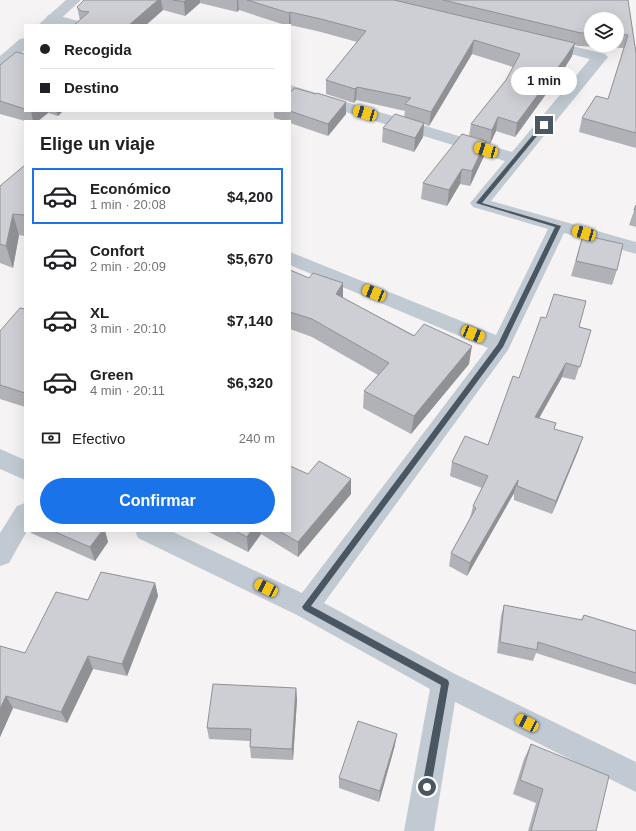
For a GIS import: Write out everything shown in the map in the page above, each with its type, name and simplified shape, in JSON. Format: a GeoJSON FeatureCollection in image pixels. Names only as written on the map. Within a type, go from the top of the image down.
{"type":"FeatureCollection","features":[{"type":"Feature","properties":{"kind":"street"},"geometry":{"type":"LineString","coordinates":[[49,22],[74,0]]}},
{"type":"Feature","properties":{"kind":"street"},"geometry":{"type":"LineString","coordinates":[[49,22],[67,24]]}},
{"type":"Feature","properties":{"kind":"street"},"geometry":{"type":"LineString","coordinates":[[531,40],[600,56],[479,203],[636,248]]}},
{"type":"Feature","properties":{"kind":"street"},"geometry":{"type":"LineString","coordinates":[[0,64],[24,43]]}},
{"type":"Feature","properties":{"kind":"street"},"geometry":{"type":"LineString","coordinates":[[291,90],[516,159]]}},
{"type":"Feature","properties":{"kind":"street"},"geometry":{"type":"LineString","coordinates":[[306,607],[501,345],[558,226]]}},
{"type":"Feature","properties":{"kind":"street"},"geometry":{"type":"LineString","coordinates":[[291,258],[501,345]]}},
{"type":"Feature","properties":{"kind":"street"},"geometry":{"type":"LineString","coordinates":[[0,458],[24,470]]}},
{"type":"Feature","properties":{"kind":"street"},"geometry":{"type":"LineString","coordinates":[[0,555],[24,516]]}},
{"type":"Feature","properties":{"kind":"street"},"geometry":{"type":"LineString","coordinates":[[149,532],[306,607],[445,683],[636,777]]}},
{"type":"Feature","properties":{"kind":"street"},"geometry":{"type":"LineString","coordinates":[[419,831],[445,683]]}},
{"type":"Feature","properties":{"kind":"building"},"geometry":{"type":"Polygon","coordinates":[[[84,0],[158,0],[130,24],[75,24],[89,12],[81,11],[77,7],[84,0]]]}},
{"type":"Feature","properties":{"kind":"building"},"geometry":{"type":"Polygon","coordinates":[[[173,0],[186,0],[184,2],[173,0]]]}},
{"type":"Feature","properties":{"kind":"building"},"geometry":{"type":"Polygon","coordinates":[[[247,0],[394,0],[575,43],[517,123],[498,117],[492,130],[471,124],[506,80],[520,54],[474,40],[431,112],[405,104],[411,98],[357,87],[355,89],[326,80],[366,31],[321,19],[289,13],[247,0]]]}},
{"type":"Feature","properties":{"kind":"building"},"geometry":{"type":"Polygon","coordinates":[[[443,0],[628,0],[636,53],[636,133],[582,118],[596,96],[608,99],[623,52],[624,52],[628,35],[624,35],[624,12],[584,12],[584,33],[443,0]]]}},
{"type":"Feature","properties":{"kind":"building"},"geometry":{"type":"Polygon","coordinates":[[[16,52],[24,54],[24,109],[0,101],[0,65],[16,52]]]}},
{"type":"Feature","properties":{"kind":"building"},"geometry":{"type":"Polygon","coordinates":[[[295,88],[346,102],[328,124],[291,111],[291,91],[295,88]]]}},
{"type":"Feature","properties":{"kind":"building"},"geometry":{"type":"Polygon","coordinates":[[[395,114],[424,123],[415,138],[383,128],[395,114]]]}},
{"type":"Feature","properties":{"kind":"building"},"geometry":{"type":"Polygon","coordinates":[[[462,134],[486,141],[472,171],[462,169],[449,190],[423,183],[462,134]]]}},
{"type":"Feature","properties":{"kind":"building"},"geometry":{"type":"Polygon","coordinates":[[[24,166],[24,215],[13,214],[6,246],[0,244],[0,186],[24,166]]]}},
{"type":"Feature","properties":{"kind":"building"},"geometry":{"type":"Polygon","coordinates":[[[583,235],[623,244],[617,270],[576,261],[583,235]]]}},
{"type":"Feature","properties":{"kind":"building"},"geometry":{"type":"Polygon","coordinates":[[[291,270],[309,278],[313,273],[343,283],[336,294],[414,336],[424,324],[472,346],[414,416],[364,391],[389,363],[312,319],[291,312],[291,270]]]}},
{"type":"Feature","properties":{"kind":"building"},"geometry":{"type":"Polygon","coordinates":[[[554,294],[586,301],[579,327],[591,330],[580,367],[566,363],[535,417],[556,423],[554,429],[583,437],[556,501],[517,486],[518,480],[470,563],[451,553],[476,508],[473,506],[488,476],[452,462],[465,436],[488,445],[513,376],[519,378],[541,317],[546,318],[554,294]]]}},
{"type":"Feature","properties":{"kind":"building"},"geometry":{"type":"Polygon","coordinates":[[[20,308],[24,309],[24,393],[0,385],[0,331],[20,308]]]}},
{"type":"Feature","properties":{"kind":"building"},"geometry":{"type":"Polygon","coordinates":[[[319,461],[351,479],[298,542],[281,532],[291,532],[291,466],[308,474],[319,461]]]}},
{"type":"Feature","properties":{"kind":"building"},"geometry":{"type":"Polygon","coordinates":[[[55,532],[101,532],[90,547],[55,532]]]}},
{"type":"Feature","properties":{"kind":"building"},"geometry":{"type":"Polygon","coordinates":[[[237,532],[250,532],[247,537],[237,532]]]}},
{"type":"Feature","properties":{"kind":"building"},"geometry":{"type":"Polygon","coordinates":[[[101,572],[155,583],[122,664],[88,656],[61,712],[6,696],[0,709],[0,646],[25,653],[56,592],[88,600],[101,572]]]}},
{"type":"Feature","properties":{"kind":"building"},"geometry":{"type":"Polygon","coordinates":[[[504,605],[582,620],[584,615],[636,631],[636,673],[538,642],[537,650],[500,642],[504,605]]]}},
{"type":"Feature","properties":{"kind":"building"},"geometry":{"type":"Polygon","coordinates":[[[213,684],[296,688],[292,749],[250,747],[251,729],[207,728],[213,684]]]}},
{"type":"Feature","properties":{"kind":"building"},"geometry":{"type":"Polygon","coordinates":[[[358,721],[397,734],[380,791],[339,778],[358,721]]]}},
{"type":"Feature","properties":{"kind":"building"},"geometry":{"type":"Polygon","coordinates":[[[531,744],[609,776],[596,831],[531,831],[543,789],[520,780],[531,744]]]}},
{"type":"Feature","properties":{"kind":"route"},"geometry":{"type":"LineString","coordinates":[[427,787],[445,683],[306,607],[501,345],[558,226],[479,203],[544,125]]}}]}
